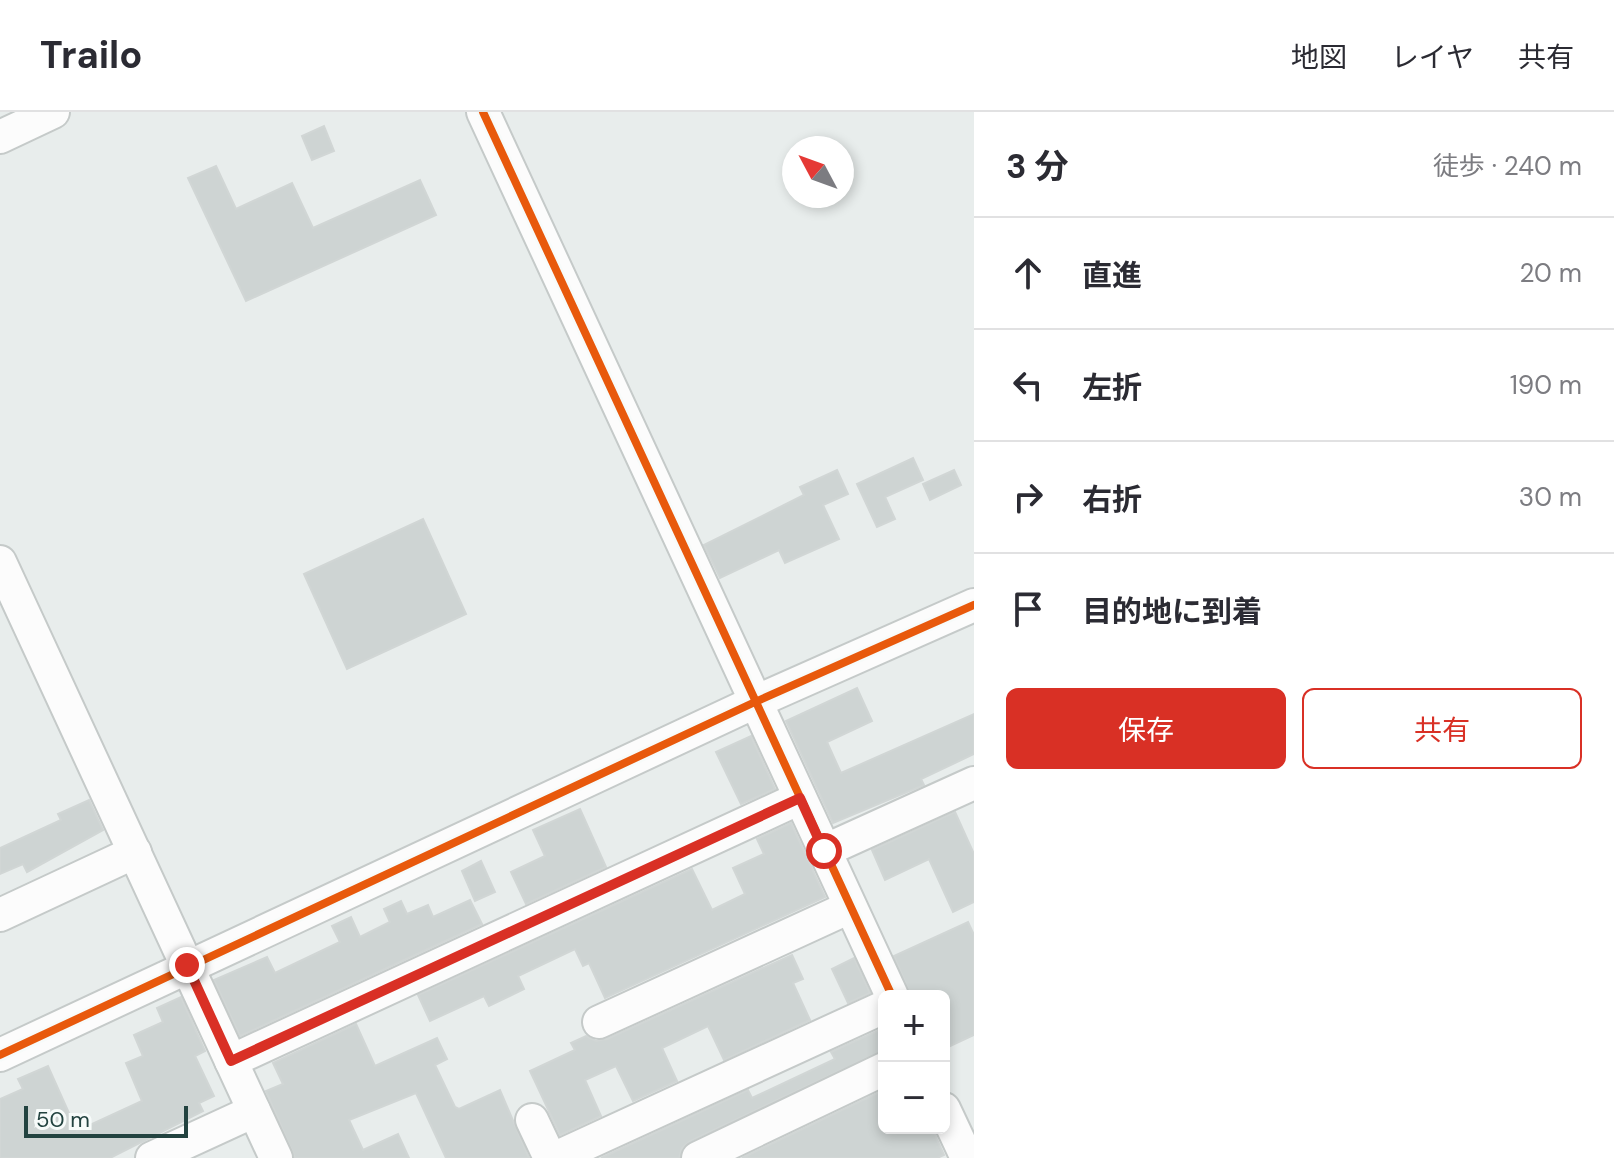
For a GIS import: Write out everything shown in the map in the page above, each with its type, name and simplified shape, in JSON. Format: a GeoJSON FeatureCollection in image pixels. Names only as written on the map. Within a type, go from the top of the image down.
{"type":"FeatureCollection","features":[{"type":"Feature","properties":{"kind":"street"},"geometry":{"type":"LineString","coordinates":[[0,137],[53,112]]}},
{"type":"Feature","properties":{"kind":"street"},"geometry":{"type":"LineString","coordinates":[[483,112],[889,990]]}},
{"type":"Feature","properties":{"kind":"street"},"geometry":{"type":"LineString","coordinates":[[0,562],[276,1158]]}},
{"type":"Feature","properties":{"kind":"street"},"geometry":{"type":"LineString","coordinates":[[0,1055],[755,702],[974,605]]}},
{"type":"Feature","properties":{"kind":"street"},"geometry":{"type":"LineString","coordinates":[[824,851],[974,783]]}},
{"type":"Feature","properties":{"kind":"street"},"geometry":{"type":"LineString","coordinates":[[231,1061],[800,798]]}},
{"type":"Feature","properties":{"kind":"street"},"geometry":{"type":"LineString","coordinates":[[0,915],[135,852]]}},
{"type":"Feature","properties":{"kind":"street"},"geometry":{"type":"LineString","coordinates":[[599,1022],[850,907]]}},
{"type":"Feature","properties":{"kind":"street"},"geometry":{"type":"LineString","coordinates":[[532,1120],[552,1158],[878,1010]]}},
{"type":"Feature","properties":{"kind":"street"},"geometry":{"type":"LineString","coordinates":[[698,1158],[878,1072]]}},
{"type":"Feature","properties":{"kind":"street"},"geometry":{"type":"LineString","coordinates":[[152,1158],[254,1111]]}},
{"type":"Feature","properties":{"kind":"street"},"geometry":{"type":"LineString","coordinates":[[950,1122],[967,1158]]}},
{"type":"Feature","properties":{"kind":"building"},"geometry":{"type":"Polygon","coordinates":[[[324,126],[334,151],[312,160],[302,136],[324,126]]]}},
{"type":"Feature","properties":{"kind":"building"},"geometry":{"type":"Polygon","coordinates":[[[216,166],[236,209],[292,183],[313,228],[420,180],[436,215],[246,301],[188,178],[216,166]]]}},
{"type":"Feature","properties":{"kind":"building"},"geometry":{"type":"Polygon","coordinates":[[[913,458],[923,480],[885,497],[895,519],[877,527],[857,484],[913,458]]]}},
{"type":"Feature","properties":{"kind":"building"},"geometry":{"type":"Polygon","coordinates":[[[837,470],[848,494],[823,505],[839,539],[785,563],[779,550],[720,578],[704,545],[804,495],[800,487],[837,470]]]}},
{"type":"Feature","properties":{"kind":"building"},"geometry":{"type":"Polygon","coordinates":[[[954,470],[961,485],[930,500],[923,484],[954,470]]]}},
{"type":"Feature","properties":{"kind":"building"},"geometry":{"type":"Polygon","coordinates":[[[423,519],[466,614],[347,669],[304,574],[423,519]]]}},
{"type":"Feature","properties":{"kind":"building"},"geometry":{"type":"Polygon","coordinates":[[[857,688],[872,721],[827,742],[841,773],[974,714],[974,754],[921,779],[924,785],[833,823],[786,721],[857,688]]]}},
{"type":"Feature","properties":{"kind":"building"},"geometry":{"type":"Polygon","coordinates":[[[751,736],[775,789],[741,804],[716,752],[751,736]]]}},
{"type":"Feature","properties":{"kind":"building"},"geometry":{"type":"Polygon","coordinates":[[[89,800],[103,830],[27,872],[23,864],[0,874],[0,848],[61,820],[58,814],[89,800]]]}},
{"type":"Feature","properties":{"kind":"building"},"geometry":{"type":"Polygon","coordinates":[[[580,809],[606,867],[526,904],[511,872],[545,856],[533,830],[580,809]]]}},
{"type":"Feature","properties":{"kind":"building"},"geometry":{"type":"Polygon","coordinates":[[[955,812],[974,854],[974,902],[953,912],[929,859],[885,880],[872,850],[955,812]]]}},
{"type":"Feature","properties":{"kind":"building"},"geometry":{"type":"Polygon","coordinates":[[[791,823],[825,897],[605,998],[589,963],[583,966],[575,949],[518,976],[524,989],[489,1006],[484,996],[430,1021],[418,995],[692,869],[712,910],[745,894],[733,868],[764,854],[757,839],[791,823]]]}},
{"type":"Feature","properties":{"kind":"building"},"geometry":{"type":"Polygon","coordinates":[[[481,861],[495,892],[475,901],[462,871],[481,861]]]}},
{"type":"Feature","properties":{"kind":"building"},"geometry":{"type":"Polygon","coordinates":[[[470,900],[482,924],[240,1036],[214,980],[267,957],[275,973],[340,942],[332,926],[351,917],[360,937],[390,922],[384,909],[401,901],[407,914],[428,905],[433,917],[470,900]]]}},
{"type":"Feature","properties":{"kind":"building"},"geometry":{"type":"Polygon","coordinates":[[[968,922],[974,935],[974,1035],[950,1046],[950,990],[908,990],[894,956],[968,922]]]}},
{"type":"Feature","properties":{"kind":"building"},"geometry":{"type":"Polygon","coordinates":[[[792,955],[803,979],[793,983],[810,1020],[724,1060],[708,1026],[662,1048],[677,1081],[633,1101],[616,1066],[585,1080],[601,1116],[560,1135],[530,1071],[575,1050],[571,1043],[586,1036],[596,1041],[607,1039],[792,955]]]}},
{"type":"Feature","properties":{"kind":"building"},"geometry":{"type":"Polygon","coordinates":[[[854,958],[870,993],[848,1003],[832,969],[854,958]]]}},
{"type":"Feature","properties":{"kind":"building"},"geometry":{"type":"Polygon","coordinates":[[[181,997],[205,1051],[195,1056],[214,1096],[199,1103],[203,1111],[110,1158],[0,1158],[0,1099],[23,1089],[18,1079],[48,1066],[77,1131],[142,1101],[126,1063],[143,1056],[134,1035],[163,1022],[157,1008],[181,997]]]}},
{"type":"Feature","properties":{"kind":"building"},"geometry":{"type":"Polygon","coordinates":[[[356,1024],[375,1066],[437,1038],[447,1059],[435,1065],[455,1107],[459,1109],[500,1090],[529,1158],[446,1158],[416,1093],[349,1120],[363,1150],[398,1134],[409,1158],[295,1158],[266,1091],[283,1084],[273,1063],[356,1024]]]}},
{"type":"Feature","properties":{"kind":"building"},"geometry":{"type":"Polygon","coordinates":[[[878,1031],[878,1053],[690,1141],[682,1148],[679,1158],[601,1158],[748,1090],[752,1098],[835,1059],[831,1052],[878,1031]]]}},
{"type":"Feature","properties":{"kind":"building"},"geometry":{"type":"Polygon","coordinates":[[[878,1093],[878,1134],[935,1134],[944,1155],[937,1158],[742,1158],[878,1093]]]}},
{"type":"Feature","properties":{"kind":"cycle path"},"geometry":{"type":"LineString","coordinates":[[483,112],[889,990]]}},
{"type":"Feature","properties":{"kind":"cycle path"},"geometry":{"type":"LineString","coordinates":[[0,1055],[755,702],[974,605]]}},
{"type":"Feature","properties":{"kind":"route"},"geometry":{"type":"LineString","coordinates":[[187,965],[231,1061],[800,798],[824,851]]}}]}
